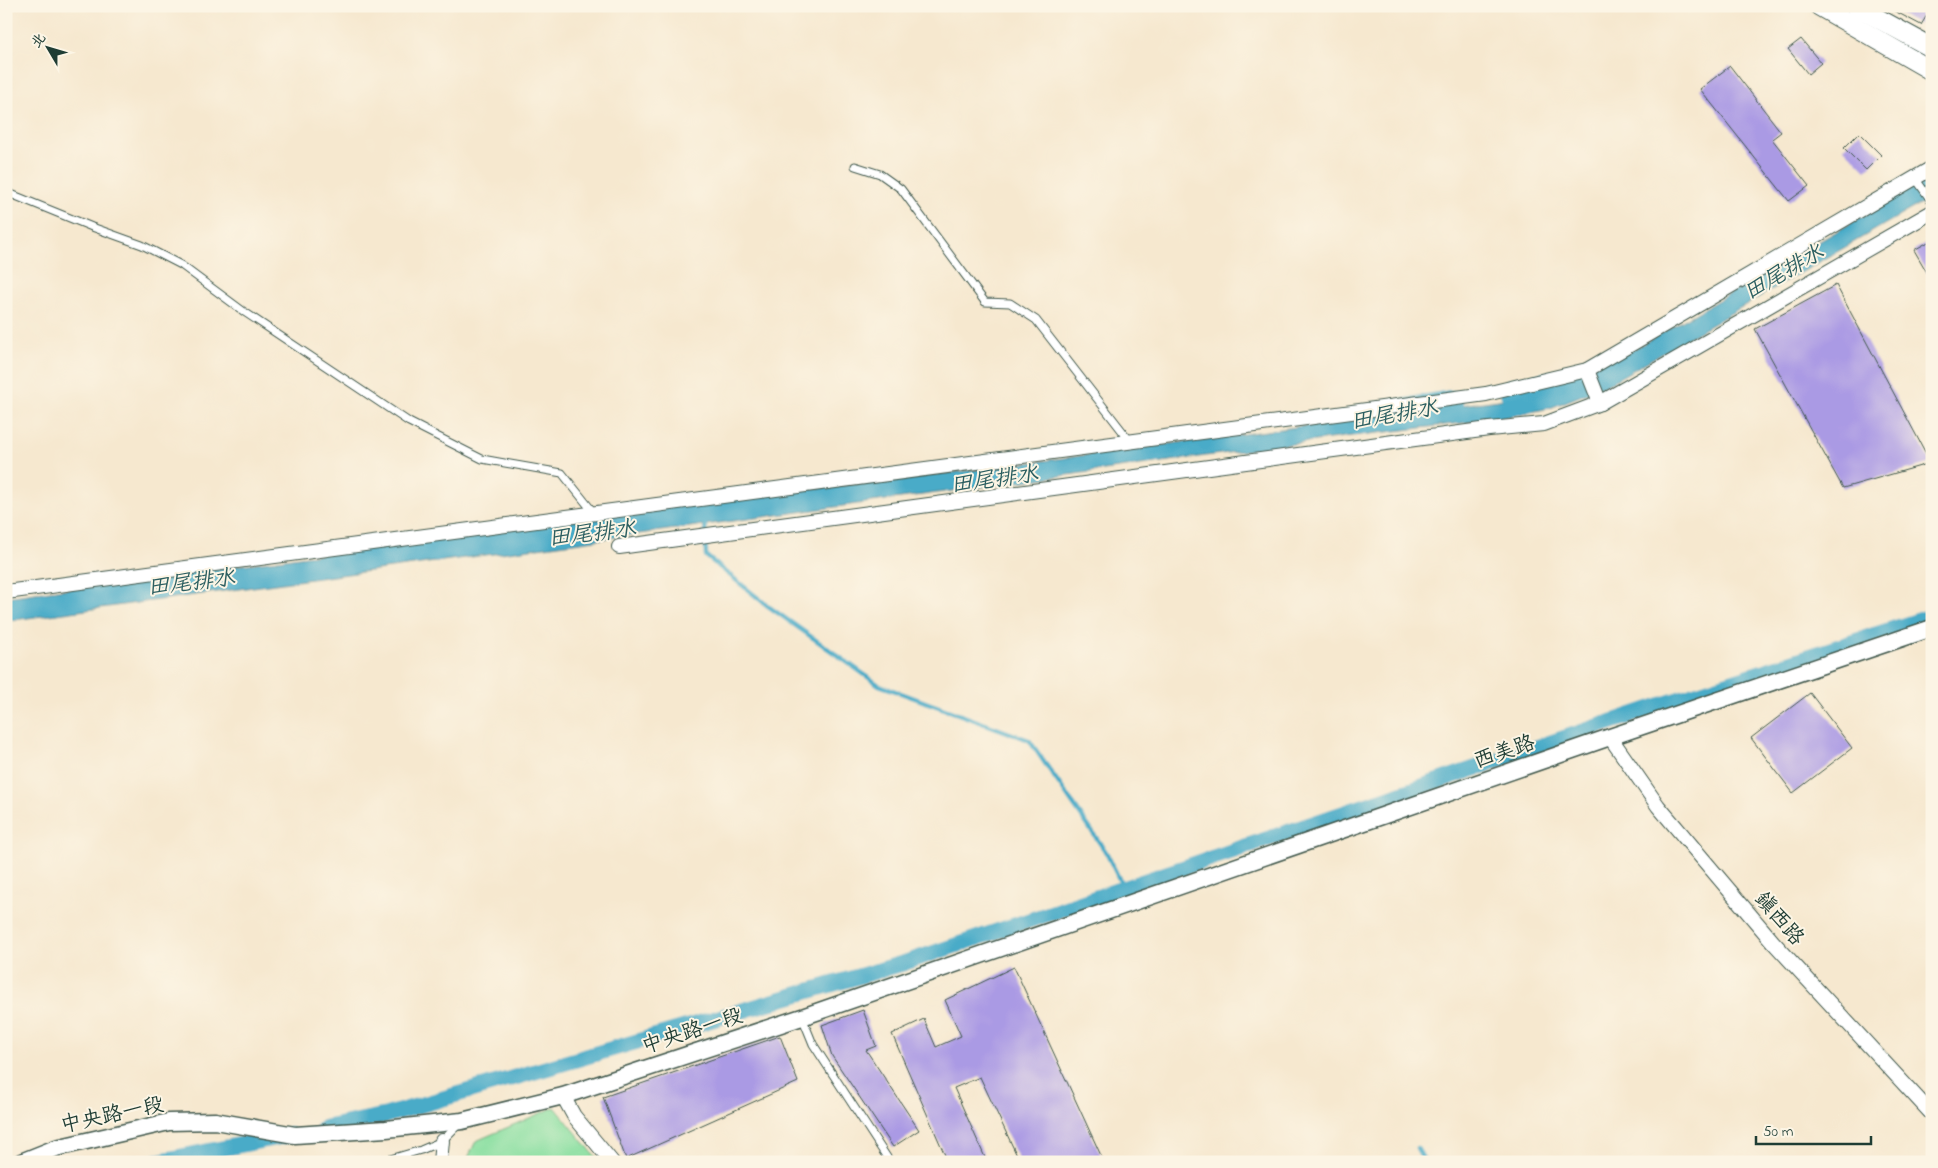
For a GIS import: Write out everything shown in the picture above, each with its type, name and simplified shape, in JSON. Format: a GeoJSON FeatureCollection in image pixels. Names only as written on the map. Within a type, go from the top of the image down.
{"type":"FeatureCollection","features":[{"type":"Feature","properties":{"kind":"main road"},"geometry":{"type":"LineString","coordinates":[[1819,6],[1932,71]]}},
{"type":"Feature","properties":{"kind":"main road"},"geometry":{"type":"LineString","coordinates":[[1855,6],[1932,48]]}},
{"type":"Feature","properties":{"kind":"street"},"geometry":{"type":"LineString","coordinates":[[6,592],[1486,394],[1587,370],[1932,168]]}},
{"type":"Feature","properties":{"kind":"street"},"geometry":{"type":"LineString","coordinates":[[619,547],[1480,430],[1544,424],[1600,403],[1932,212]]}},
{"type":"Feature","properties":{"kind":"street"},"geometry":{"type":"LineString","coordinates":[[1587,370],[1600,403]]}},
{"type":"Feature","properties":{"kind":"street","name":"西美路"},"geometry":{"type":"LineString","coordinates":[[1092,917],[1610,737],[1932,628]]}},
{"type":"Feature","properties":{"kind":"street","name":"鎮西路"},"geometry":{"type":"LineString","coordinates":[[1610,737],[1658,806],[1773,942],[1932,1114]]}},
{"type":"Feature","properties":{"kind":"street","name":"中央路一段"},"geometry":{"type":"LineString","coordinates":[[21,1162],[56,1148],[169,1122],[215,1121],[295,1135],[386,1130],[462,1121],[563,1096],[802,1017],[1092,917]]}},
{"type":"Feature","properties":{"kind":"street"},"geometry":{"type":"LineString","coordinates":[[563,1096],[574,1116],[612,1162]]}},
{"type":"Feature","properties":{"kind":"street"},"geometry":{"type":"LineString","coordinates":[[440,1162],[442,1141]]}},
{"type":"Feature","properties":{"kind":"lane"},"geometry":{"type":"LineString","coordinates":[[855,166],[880,174],[901,189],[986,302],[1010,303],[1036,320],[1130,441]]}},
{"type":"Feature","properties":{"kind":"lane"},"geometry":{"type":"LineString","coordinates":[[1915,178],[1932,202]]}},
{"type":"Feature","properties":{"kind":"lane"},"geometry":{"type":"LineString","coordinates":[[6,192],[92,227],[142,244],[181,264],[243,311],[409,422],[482,459],[562,472],[594,513]]}},
{"type":"Feature","properties":{"kind":"lane"},"geometry":{"type":"LineString","coordinates":[[802,1017],[813,1044],[890,1162]]}},
{"type":"Feature","properties":{"kind":"lane"},"geometry":{"type":"LineString","coordinates":[[380,1162],[421,1150],[442,1141],[462,1121]]}},
{"type":"Feature","properties":{"kind":"green space"},"geometry":{"type":"Polygon","coordinates":[[[555,1107],[600,1162],[466,1162],[476,1141],[555,1107]]]}},
{"type":"Feature","properties":{"kind":"water"},"geometry":{"type":"Polygon","coordinates":[[[1932,176],[1932,197],[1605,386],[1550,408],[1496,419],[1344,437],[6,621],[6,597],[710,501],[974,470],[1499,400],[1575,382],[1586,377],[1932,176]]]}},
{"type":"Feature","properties":{"kind":"building"},"geometry":{"type":"Polygon","coordinates":[[[1885,6],[1932,6],[1932,7],[1921,25],[1885,6]]]}},
{"type":"Feature","properties":{"kind":"building"},"geometry":{"type":"Polygon","coordinates":[[[1801,39],[1821,63],[1808,74],[1788,49],[1801,39]]]}},
{"type":"Feature","properties":{"kind":"building"},"geometry":{"type":"Polygon","coordinates":[[[1730,66],[1781,132],[1772,139],[1809,186],[1789,201],[1700,89],[1730,66]]]}},
{"type":"Feature","properties":{"kind":"building"},"geometry":{"type":"Polygon","coordinates":[[[1859,133],[1881,155],[1866,170],[1844,148],[1859,133]]]}},
{"type":"Feature","properties":{"kind":"building"},"geometry":{"type":"Polygon","coordinates":[[[1932,240],[1932,281],[1914,250],[1932,240]]]}},
{"type":"Feature","properties":{"kind":"building"},"geometry":{"type":"Polygon","coordinates":[[[1836,285],[1931,463],[1843,488],[1755,329],[1836,285]]]}},
{"type":"Feature","properties":{"kind":"building"},"geometry":{"type":"Polygon","coordinates":[[[1810,693],[1852,748],[1793,793],[1751,738],[1810,693]]]}},
{"type":"Feature","properties":{"kind":"building"},"geometry":{"type":"Polygon","coordinates":[[[1014,967],[1104,1162],[1020,1162],[980,1077],[954,1088],[987,1162],[948,1162],[892,1034],[924,1019],[936,1047],[961,1036],[945,1000],[1014,967]]]}},
{"type":"Feature","properties":{"kind":"building"},"geometry":{"type":"Polygon","coordinates":[[[863,1010],[876,1046],[866,1050],[919,1130],[893,1147],[832,1056],[822,1025],[863,1010]]]}},
{"type":"Feature","properties":{"kind":"building"},"geometry":{"type":"Polygon","coordinates":[[[780,1036],[798,1082],[626,1159],[603,1097],[780,1036]]]}},
{"type":"Feature","properties":{"kind":"waterway","name":"田尾排水"},"geometry":{"type":"LineString","coordinates":[[1514,392],[1580,380],[1611,364]]}},
{"type":"Feature","properties":{"kind":"waterway","name":"田尾排水"},"geometry":{"type":"LineString","coordinates":[[1359,420],[1450,404]]}},
{"type":"Feature","properties":{"kind":"waterway"},"geometry":{"type":"LineString","coordinates":[[705,519],[706,556],[768,606],[879,685],[1029,740],[1106,852],[1124,889]]}},
{"type":"Feature","properties":{"kind":"waterway"},"geometry":{"type":"LineString","coordinates":[[324,1128],[387,1115],[904,963],[1664,704],[1932,616]]}},
{"type":"Feature","properties":{"kind":"waterway"},"geometry":{"type":"LineString","coordinates":[[154,1162],[290,1135]]}},
{"type":"Feature","properties":{"kind":"waterway"},"geometry":{"type":"LineString","coordinates":[[1417,1148],[1425,1162]]}}]}
